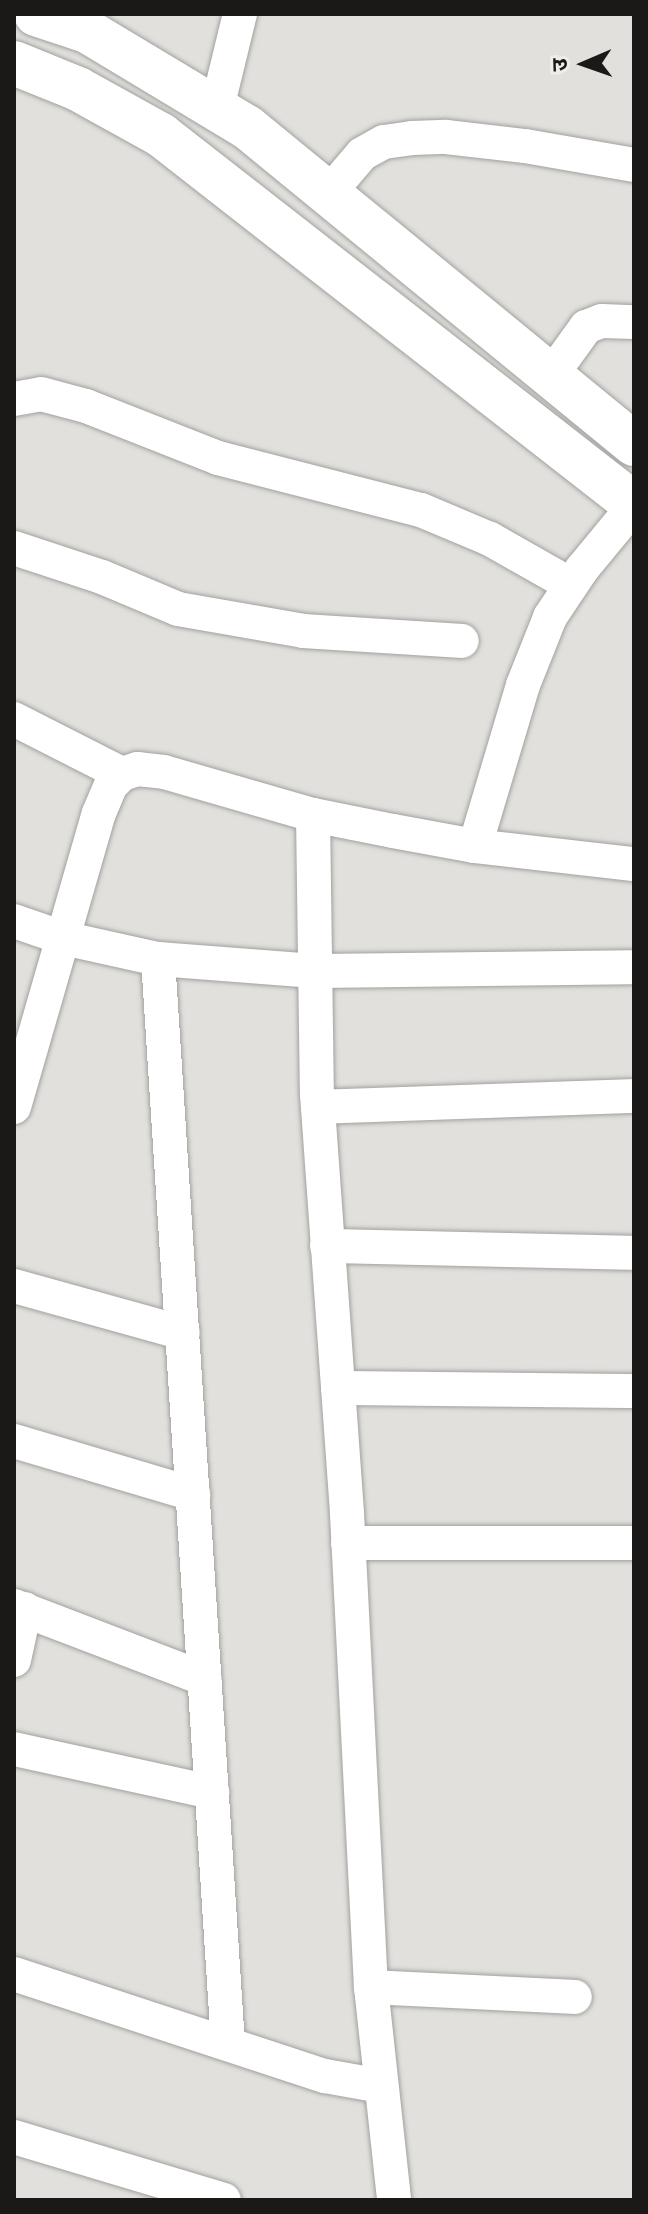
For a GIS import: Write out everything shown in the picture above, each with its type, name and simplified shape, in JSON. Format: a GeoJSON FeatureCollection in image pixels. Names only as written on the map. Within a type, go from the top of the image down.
{"type":"FeatureCollection","features":[{"type":"Feature","properties":{"kind":"main road"},"geometry":{"type":"LineString","coordinates":[[36,14],[87,31],[247,127],[634,444]]}},
{"type":"Feature","properties":{"kind":"main road"},"geometry":{"type":"LineString","coordinates":[[14,63],[78,89],[161,135],[634,505]]}},
{"type":"Feature","properties":{"kind":"main road"},"geometry":{"type":"LineString","coordinates":[[161,135],[200,97]]}},
{"type":"Feature","properties":{"kind":"street"},"geometry":{"type":"LineString","coordinates":[[200,97],[240,14]]}},
{"type":"Feature","properties":{"kind":"street"},"geometry":{"type":"LineString","coordinates":[[328,194],[362,154],[384,142],[412,138],[446,137],[525,146],[634,165]]}},
{"type":"Feature","properties":{"kind":"street"},"geometry":{"type":"LineString","coordinates":[[550,377],[586,327],[602,321],[634,322]]}},
{"type":"Feature","properties":{"kind":"street"},"geometry":{"type":"LineString","coordinates":[[14,399],[41,394],[56,398],[218,458],[421,510],[490,539],[571,585]]}},
{"type":"Feature","properties":{"kind":"street"},"geometry":{"type":"LineString","coordinates":[[475,846],[523,685],[550,617],[634,505]]}},
{"type":"Feature","properties":{"kind":"street"},"geometry":{"type":"LineString","coordinates":[[14,548],[102,577],[191,612],[304,631],[462,641]]}},
{"type":"Feature","properties":{"kind":"street"},"geometry":{"type":"LineString","coordinates":[[14,719],[122,774]]}},
{"type":"Feature","properties":{"kind":"street"},"geometry":{"type":"LineString","coordinates":[[14,1107],[99,813],[111,785],[122,774],[137,769],[164,772],[313,815],[475,846],[634,864]]}},
{"type":"Feature","properties":{"kind":"street"},"geometry":{"type":"LineString","coordinates":[[313,815],[318,1107],[348,1543],[371,1987],[394,2200]]}},
{"type":"Feature","properties":{"kind":"street"},"geometry":{"type":"LineString","coordinates":[[14,921],[63,938],[158,959],[315,971],[634,967]]}},
{"type":"Feature","properties":{"kind":"street"},"geometry":{"type":"LineString","coordinates":[[158,959],[228,2043]]}},
{"type":"Feature","properties":{"kind":"street"},"geometry":{"type":"LineString","coordinates":[[318,1107],[634,1096]]}},
{"type":"Feature","properties":{"kind":"street"},"geometry":{"type":"LineString","coordinates":[[327,1246],[634,1253]]}},
{"type":"Feature","properties":{"kind":"street"},"geometry":{"type":"LineString","coordinates":[[14,1286],[183,1333]]}},
{"type":"Feature","properties":{"kind":"street"},"geometry":{"type":"LineString","coordinates":[[338,1388],[634,1391]]}},
{"type":"Feature","properties":{"kind":"street"},"geometry":{"type":"LineString","coordinates":[[14,1441],[193,1494]]}},
{"type":"Feature","properties":{"kind":"street"},"geometry":{"type":"LineString","coordinates":[[348,1543],[634,1543]]}},
{"type":"Feature","properties":{"kind":"street"},"geometry":{"type":"LineString","coordinates":[[14,1660],[20,1608],[205,1679]]}},
{"type":"Feature","properties":{"kind":"street"},"geometry":{"type":"LineString","coordinates":[[14,1749],[212,1792]]}},
{"type":"Feature","properties":{"kind":"street"},"geometry":{"type":"LineString","coordinates":[[14,1974],[325,2076],[381,2086]]}},
{"type":"Feature","properties":{"kind":"street"},"geometry":{"type":"LineString","coordinates":[[371,1987],[575,1997]]}},
{"type":"Feature","properties":{"kind":"street"},"geometry":{"type":"LineString","coordinates":[[14,2137],[224,2200]]}}]}
